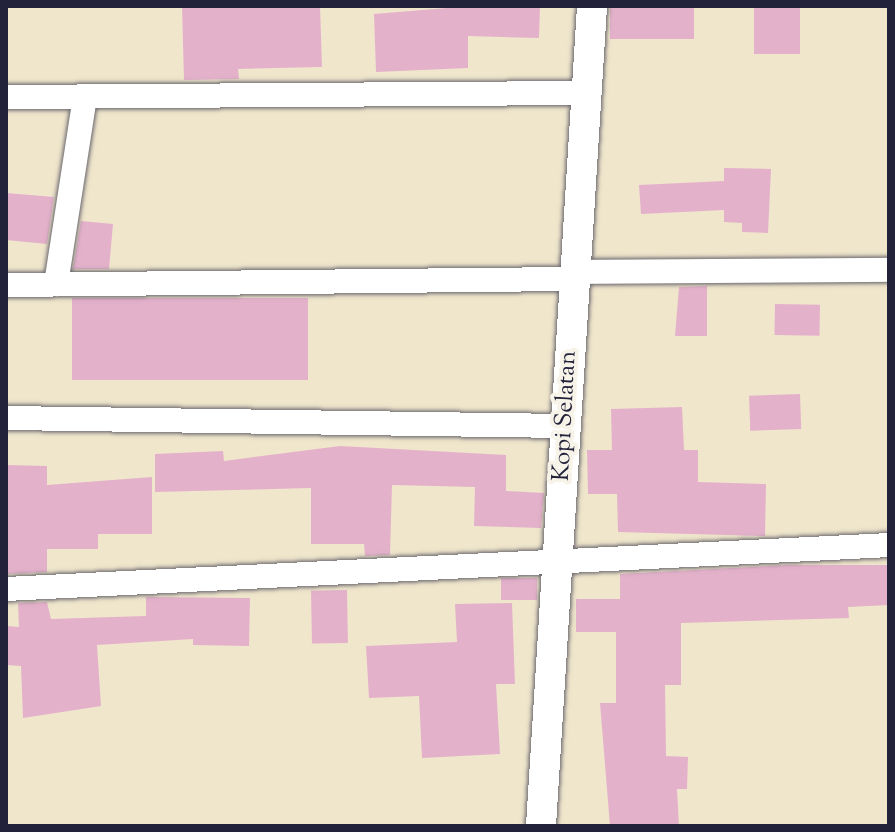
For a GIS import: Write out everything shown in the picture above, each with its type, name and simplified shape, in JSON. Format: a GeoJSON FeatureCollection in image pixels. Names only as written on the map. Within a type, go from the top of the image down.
{"type":"FeatureCollection","features":[{"type":"Feature","properties":{"kind":"street","name":"Kopi Selatan"},"geometry":{"type":"LineString","coordinates":[[541,826],[592,6]]}},
{"type":"Feature","properties":{"kind":"street"},"geometry":{"type":"LineString","coordinates":[[6,97],[586,93]]}},
{"type":"Feature","properties":{"kind":"street"},"geometry":{"type":"LineString","coordinates":[[56,284],[85,97]]}},
{"type":"Feature","properties":{"kind":"street"},"geometry":{"type":"LineString","coordinates":[[6,285],[889,270]]}},
{"type":"Feature","properties":{"kind":"street"},"geometry":{"type":"LineString","coordinates":[[6,418],[566,426]]}},
{"type":"Feature","properties":{"kind":"street"},"geometry":{"type":"LineString","coordinates":[[6,589],[557,565],[889,545]]}},
{"type":"Feature","properties":{"kind":"building"},"geometry":{"type":"Polygon","coordinates":[[[182,6],[320,6],[322,67],[238,69],[239,79],[184,80],[182,6]]]}},
{"type":"Feature","properties":{"kind":"building"},"geometry":{"type":"Polygon","coordinates":[[[471,6],[540,6],[539,38],[468,36],[468,68],[376,72],[374,14],[471,6]]]}},
{"type":"Feature","properties":{"kind":"building"},"geometry":{"type":"Polygon","coordinates":[[[610,6],[694,6],[694,39],[610,39],[610,6]]]}},
{"type":"Feature","properties":{"kind":"building"},"geometry":{"type":"Polygon","coordinates":[[[754,8],[800,8],[800,54],[754,54],[754,8]]]}},
{"type":"Feature","properties":{"kind":"building"},"geometry":{"type":"Polygon","coordinates":[[[724,168],[771,169],[768,233],[742,232],[742,223],[724,222],[724,210],[641,214],[639,185],[724,181],[724,168]]]}},
{"type":"Feature","properties":{"kind":"building"},"geometry":{"type":"Polygon","coordinates":[[[6,193],[54,197],[47,244],[6,240],[6,193]]]}},
{"type":"Feature","properties":{"kind":"building"},"geometry":{"type":"Polygon","coordinates":[[[81,221],[113,224],[109,269],[73,269],[81,221]]]}},
{"type":"Feature","properties":{"kind":"building"},"geometry":{"type":"Polygon","coordinates":[[[707,286],[707,336],[675,336],[679,287],[707,286]]]}},
{"type":"Feature","properties":{"kind":"building"},"geometry":{"type":"Polygon","coordinates":[[[72,298],[308,298],[308,380],[72,380],[72,298]]]}},
{"type":"Feature","properties":{"kind":"building"},"geometry":{"type":"Polygon","coordinates":[[[775,304],[820,305],[819,336],[774,335],[775,304]]]}},
{"type":"Feature","properties":{"kind":"building"},"geometry":{"type":"Polygon","coordinates":[[[800,394],[801,429],[750,431],[749,396],[800,394]]]}},
{"type":"Feature","properties":{"kind":"building"},"geometry":{"type":"Polygon","coordinates":[[[682,407],[684,450],[698,450],[698,482],[766,484],[765,536],[618,532],[617,494],[588,494],[587,450],[612,450],[611,409],[682,407]]]}},
{"type":"Feature","properties":{"kind":"building"},"geometry":{"type":"Polygon","coordinates":[[[340,446],[506,455],[506,491],[544,493],[541,528],[474,526],[475,487],[392,485],[390,555],[365,556],[364,544],[311,544],[311,488],[155,492],[155,454],[223,451],[224,461],[340,446]]]}},
{"type":"Feature","properties":{"kind":"building"},"geometry":{"type":"Polygon","coordinates":[[[6,465],[47,466],[47,485],[152,477],[152,534],[98,534],[98,549],[47,549],[47,572],[6,574],[6,465]]]}},
{"type":"Feature","properties":{"kind":"building"},"geometry":{"type":"Polygon","coordinates":[[[786,565],[889,565],[889,605],[848,607],[849,618],[681,623],[681,685],[665,685],[666,756],[688,757],[687,789],[677,789],[679,826],[610,826],[600,703],[616,703],[616,632],[576,632],[576,599],[620,599],[620,574],[786,565]]]}},
{"type":"Feature","properties":{"kind":"building"},"geometry":{"type":"Polygon","coordinates":[[[501,578],[537,578],[537,600],[501,600],[501,578]]]}},
{"type":"Feature","properties":{"kind":"building"},"geometry":{"type":"Polygon","coordinates":[[[347,590],[348,643],[312,644],[311,591],[347,590]]]}},
{"type":"Feature","properties":{"kind":"building"},"geometry":{"type":"Polygon","coordinates":[[[146,597],[250,598],[249,646],[193,645],[193,639],[97,645],[101,706],[23,718],[21,666],[6,665],[6,626],[19,627],[18,603],[47,602],[51,619],[146,616],[146,597]]]}},
{"type":"Feature","properties":{"kind":"building"},"geometry":{"type":"Polygon","coordinates":[[[512,603],[515,684],[496,684],[500,754],[422,758],[419,696],[369,698],[366,646],[457,642],[455,604],[512,603]]]}}]}
